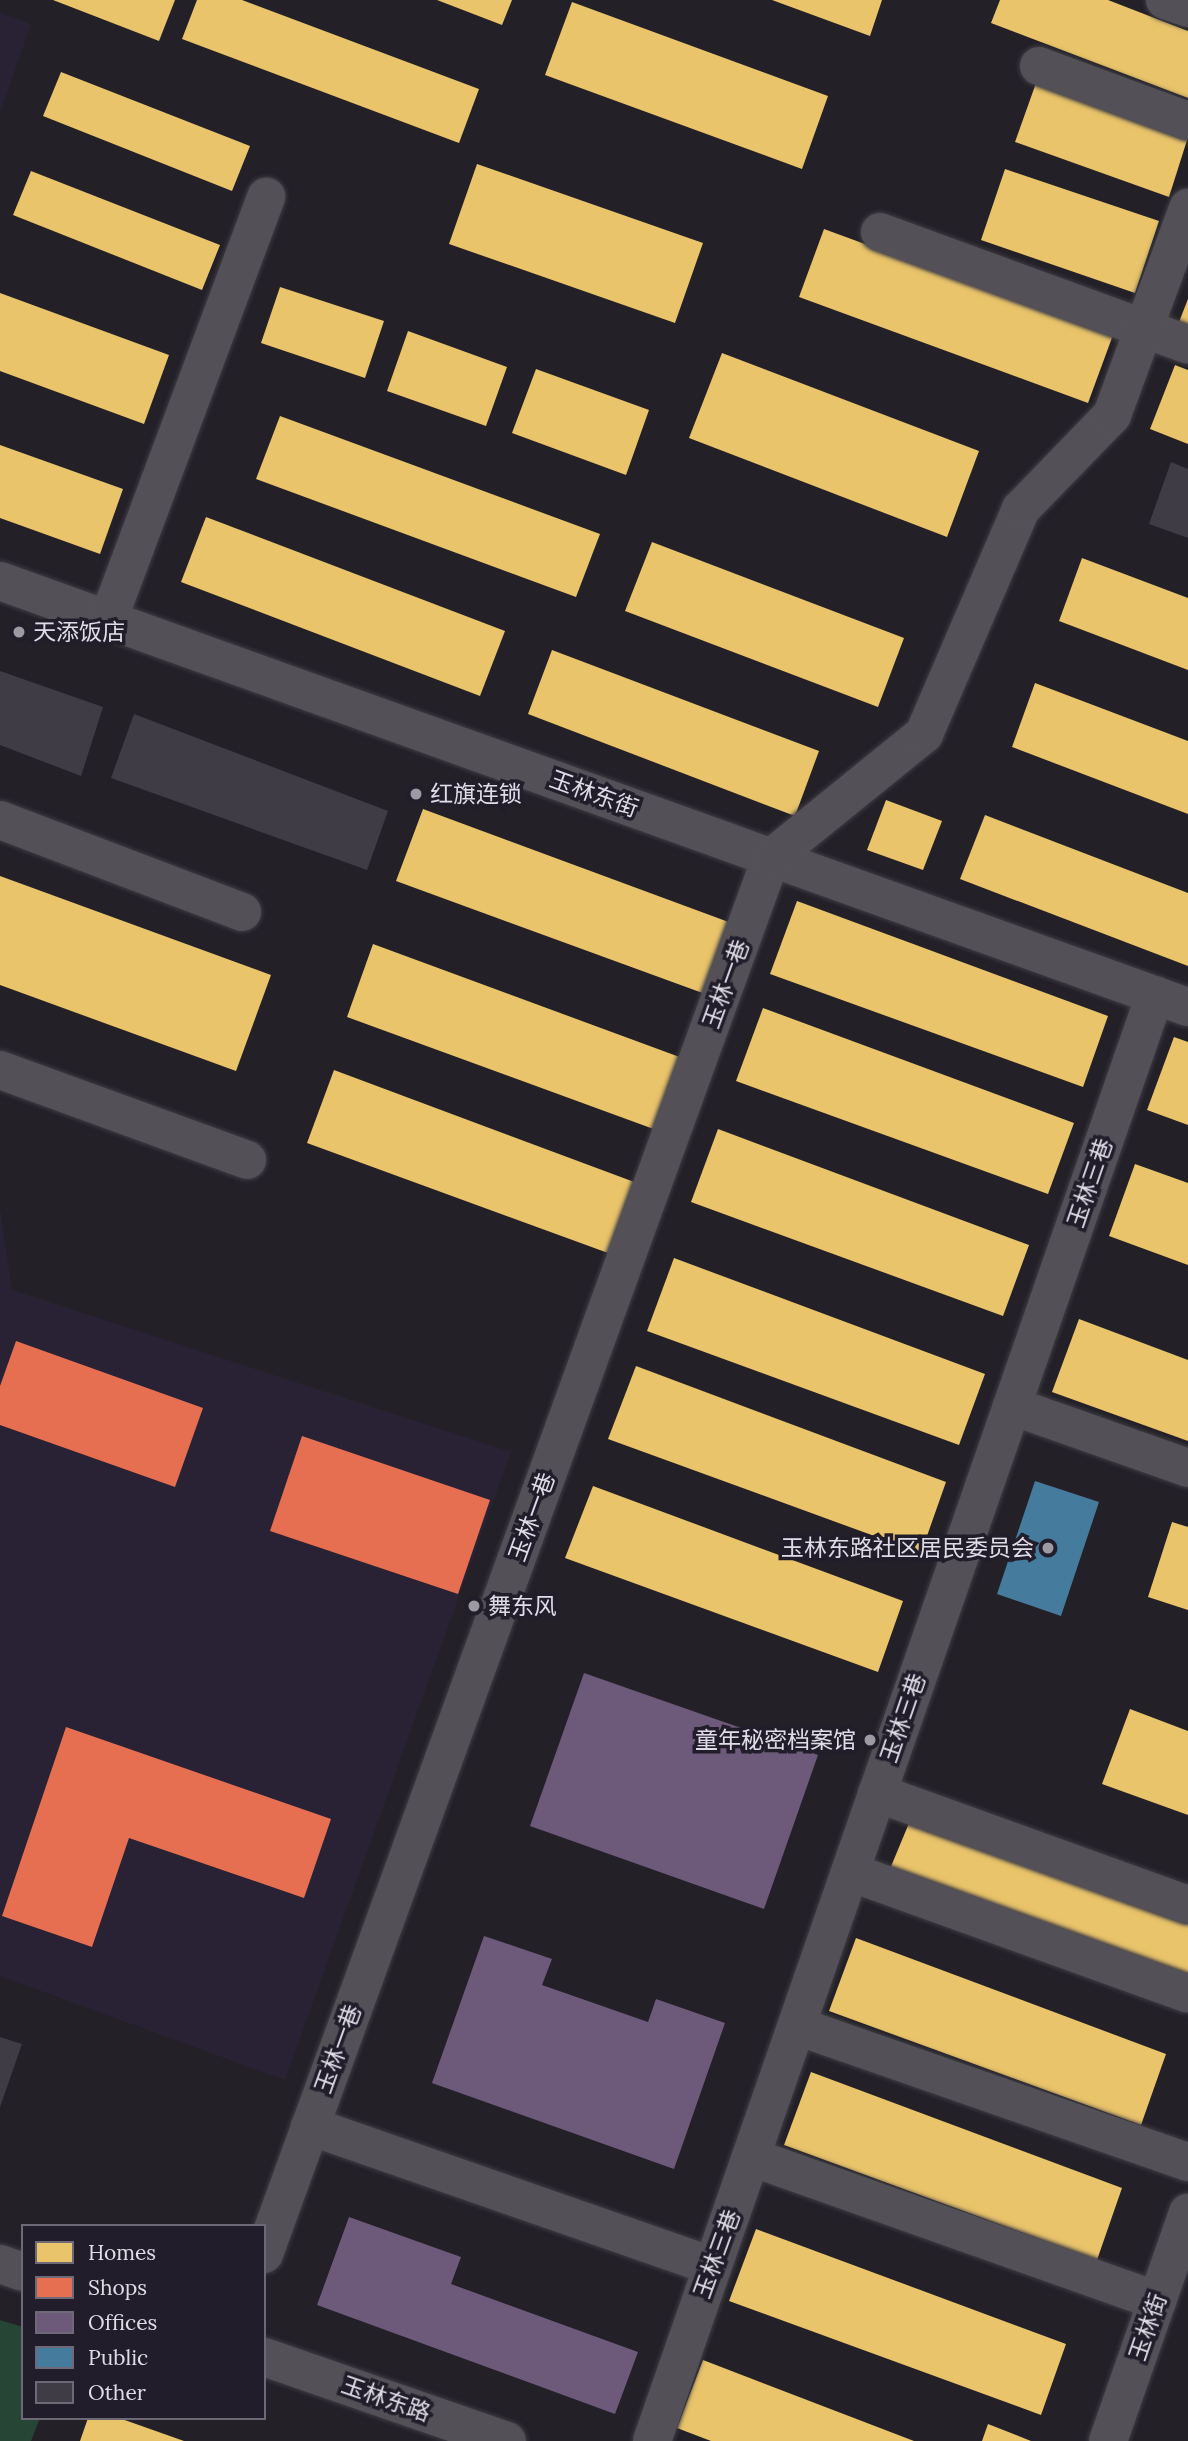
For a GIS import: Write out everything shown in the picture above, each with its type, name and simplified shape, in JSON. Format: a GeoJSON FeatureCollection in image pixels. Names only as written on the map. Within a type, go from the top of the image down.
{"type":"FeatureCollection","features":[{"type":"Feature","properties":{"kind":"street"},"geometry":{"type":"LineString","coordinates":[[1166,0],[1188,8]]}},
{"type":"Feature","properties":{"kind":"street"},"geometry":{"type":"LineString","coordinates":[[1039,66],[1188,121]]}},
{"type":"Feature","properties":{"kind":"street"},"geometry":{"type":"LineString","coordinates":[[107,620],[266,197]]}},
{"type":"Feature","properties":{"kind":"street"},"geometry":{"type":"LineString","coordinates":[[771,858],[924,734],[1021,509],[1112,415],[1188,208]]}},
{"type":"Feature","properties":{"kind":"street"},"geometry":{"type":"LineString","coordinates":[[880,232],[1188,345]]}},
{"type":"Feature","properties":{"kind":"street","name":"玉林东街"},"geometry":{"type":"LineString","coordinates":[[0,581],[1171,1001]]}},
{"type":"Feature","properties":{"kind":"street"},"geometry":{"type":"LineString","coordinates":[[0,820],[242,912]]}},
{"type":"Feature","properties":{"kind":"street","name":"玉林一巷"},"geometry":{"type":"LineString","coordinates":[[266,2248],[771,858]]}},
{"type":"Feature","properties":{"kind":"street","name":"玉林三巷"},"geometry":{"type":"LineString","coordinates":[[652,2441],[1012,1406],[1171,1001]]}},
{"type":"Feature","properties":{"kind":"street"},"geometry":{"type":"LineString","coordinates":[[0,1070],[247,1160]]}},
{"type":"Feature","properties":{"kind":"street"},"geometry":{"type":"LineString","coordinates":[[1012,1406],[1188,1468]]}},
{"type":"Feature","properties":{"kind":"street"},"geometry":{"type":"LineString","coordinates":[[877,1793],[1188,1905]]}},
{"type":"Feature","properties":{"kind":"street"},"geometry":{"type":"LineString","coordinates":[[850,1872],[1188,1994]]}},
{"type":"Feature","properties":{"kind":"street"},"geometry":{"type":"LineString","coordinates":[[797,2026],[1188,2162]]}},
{"type":"Feature","properties":{"kind":"street"},"geometry":{"type":"LineString","coordinates":[[310,2126],[712,2266]]}},
{"type":"Feature","properties":{"kind":"street"},"geometry":{"type":"LineString","coordinates":[[751,2157],[1157,2301]]}},
{"type":"Feature","properties":{"kind":"street","name":"玉林街"},"geometry":{"type":"LineString","coordinates":[[1108,2441],[1188,2213]]}},
{"type":"Feature","properties":{"kind":"street"},"geometry":{"type":"LineString","coordinates":[[0,2264],[21,2271]]}},
{"type":"Feature","properties":{"kind":"street","name":"玉林东路"},"geometry":{"type":"LineString","coordinates":[[266,2358],[507,2441]]}},
{"type":"Feature","properties":{"kind":"shaded area"},"geometry":{"type":"Polygon","coordinates":[[[0,13],[31,24],[0,113],[0,13]]]}},
{"type":"Feature","properties":{"kind":"shaded area"},"geometry":{"type":"Polygon","coordinates":[[[0,1208],[12,1290],[511,1452],[285,2080],[0,1976],[0,1208]]]}},
{"type":"Feature","properties":{"kind":"green space"},"geometry":{"type":"Polygon","coordinates":[[[0,2320],[21,2326],[21,2420],[39,2420],[31,2441],[0,2441],[0,2320]]]}},
{"type":"Feature","properties":{"kind":"building: Homes"},"geometry":{"type":"Polygon","coordinates":[[[53,0],[175,0],[159,41],[53,0]]]}},
{"type":"Feature","properties":{"kind":"building: Homes"},"geometry":{"type":"Polygon","coordinates":[[[197,0],[242,0],[479,89],[459,143],[182,39],[197,0]]]}},
{"type":"Feature","properties":{"kind":"building: Homes"},"geometry":{"type":"Polygon","coordinates":[[[437,0],[512,0],[502,25],[437,0]]]}},
{"type":"Feature","properties":{"kind":"building: Homes"},"geometry":{"type":"Polygon","coordinates":[[[772,0],[882,0],[870,36],[772,0]]]}},
{"type":"Feature","properties":{"kind":"building: Homes"},"geometry":{"type":"Polygon","coordinates":[[[1000,0],[1108,0],[1188,31],[1188,98],[991,23],[1000,0]]]}},
{"type":"Feature","properties":{"kind":"building: Homes"},"geometry":{"type":"Polygon","coordinates":[[[572,2],[828,96],[802,169],[545,75],[572,2]]]}},
{"type":"Feature","properties":{"kind":"building: Homes"},"geometry":{"type":"Polygon","coordinates":[[[61,72],[250,146],[232,191],[43,116],[61,72]]]}},
{"type":"Feature","properties":{"kind":"building: Homes"},"geometry":{"type":"Polygon","coordinates":[[[1036,83],[1188,137],[1169,197],[1015,142],[1036,83]]]}},
{"type":"Feature","properties":{"kind":"building: Homes"},"geometry":{"type":"Polygon","coordinates":[[[477,164],[703,243],[675,323],[449,244],[477,164]]]}},
{"type":"Feature","properties":{"kind":"building: Homes"},"geometry":{"type":"Polygon","coordinates":[[[1005,169],[1159,221],[1135,293],[981,240],[1005,169]]]}},
{"type":"Feature","properties":{"kind":"building: Homes"},"geometry":{"type":"Polygon","coordinates":[[[31,171],[220,245],[202,290],[13,215],[31,171]]]}},
{"type":"Feature","properties":{"kind":"building: Homes"},"geometry":{"type":"Polygon","coordinates":[[[824,229],[1113,335],[1088,403],[799,297],[824,229]]]}},
{"type":"Feature","properties":{"kind":"building: Homes"},"geometry":{"type":"Polygon","coordinates":[[[280,287],[384,321],[365,378],[261,343],[280,287]]]}},
{"type":"Feature","properties":{"kind":"building: Homes"},"geometry":{"type":"Polygon","coordinates":[[[0,293],[169,355],[144,424],[0,371],[0,293]]]}},
{"type":"Feature","properties":{"kind":"building: Homes"},"geometry":{"type":"Polygon","coordinates":[[[1188,299],[1188,325],[1179,322],[1188,299]]]}},
{"type":"Feature","properties":{"kind":"building: Homes"},"geometry":{"type":"Polygon","coordinates":[[[408,331],[507,367],[486,426],[387,391],[408,331]]]}},
{"type":"Feature","properties":{"kind":"building: Homes"},"geometry":{"type":"Polygon","coordinates":[[[722,353],[979,451],[947,537],[689,438],[722,353]]]}},
{"type":"Feature","properties":{"kind":"building: Homes"},"geometry":{"type":"Polygon","coordinates":[[[1175,365],[1188,370],[1188,444],[1150,429],[1175,365]]]}},
{"type":"Feature","properties":{"kind":"building: Homes"},"geometry":{"type":"Polygon","coordinates":[[[536,369],[649,410],[626,475],[512,433],[536,369]]]}},
{"type":"Feature","properties":{"kind":"building: Homes"},"geometry":{"type":"Polygon","coordinates":[[[280,416],[600,534],[576,597],[256,479],[280,416]]]}},
{"type":"Feature","properties":{"kind":"building: Homes"},"geometry":{"type":"Polygon","coordinates":[[[0,445],[123,489],[100,554],[0,518],[0,445]]]}},
{"type":"Feature","properties":{"kind":"building: Homes"},"geometry":{"type":"Polygon","coordinates":[[[206,517],[505,631],[480,696],[181,582],[206,517]]]}},
{"type":"Feature","properties":{"kind":"building: Homes"},"geometry":{"type":"Polygon","coordinates":[[[652,542],[904,638],[878,707],[625,611],[652,542]]]}},
{"type":"Feature","properties":{"kind":"building: Homes"},"geometry":{"type":"Polygon","coordinates":[[[1082,558],[1188,598],[1188,670],[1059,621],[1082,558]]]}},
{"type":"Feature","properties":{"kind":"building: Homes"},"geometry":{"type":"Polygon","coordinates":[[[552,650],[819,751],[795,816],[528,714],[552,650]]]}},
{"type":"Feature","properties":{"kind":"building: Homes"},"geometry":{"type":"Polygon","coordinates":[[[1035,683],[1188,741],[1188,814],[1012,747],[1035,683]]]}},
{"type":"Feature","properties":{"kind":"building: Homes"},"geometry":{"type":"Polygon","coordinates":[[[886,800],[942,821],[923,870],[867,850],[886,800]]]}},
{"type":"Feature","properties":{"kind":"building: Homes"},"geometry":{"type":"Polygon","coordinates":[[[423,809],[734,924],[708,995],[396,881],[423,809]]]}},
{"type":"Feature","properties":{"kind":"building: Homes"},"geometry":{"type":"Polygon","coordinates":[[[985,815],[1188,893],[1188,966],[960,879],[985,815]]]}},
{"type":"Feature","properties":{"kind":"building: Homes"},"geometry":{"type":"Polygon","coordinates":[[[0,876],[271,975],[236,1071],[0,985],[0,876]]]}},
{"type":"Feature","properties":{"kind":"building: Homes"},"geometry":{"type":"Polygon","coordinates":[[[797,901],[1108,1016],[1083,1087],[770,974],[797,901]]]}},
{"type":"Feature","properties":{"kind":"building: Homes"},"geometry":{"type":"Polygon","coordinates":[[[373,944],[685,1059],[659,1131],[347,1017],[373,944]]]}},
{"type":"Feature","properties":{"kind":"building: Homes"},"geometry":{"type":"Polygon","coordinates":[[[763,1008],[1074,1123],[1048,1194],[736,1081],[763,1008]]]}},
{"type":"Feature","properties":{"kind":"building: Homes"},"geometry":{"type":"Polygon","coordinates":[[[1174,1037],[1188,1042],[1188,1125],[1147,1110],[1174,1037]]]}},
{"type":"Feature","properties":{"kind":"building: Homes"},"geometry":{"type":"Polygon","coordinates":[[[334,1070],[645,1186],[619,1257],[307,1143],[334,1070]]]}},
{"type":"Feature","properties":{"kind":"building: Homes"},"geometry":{"type":"Polygon","coordinates":[[[718,1129],[1029,1245],[1003,1316],[691,1202],[718,1129]]]}},
{"type":"Feature","properties":{"kind":"building: Homes"},"geometry":{"type":"Polygon","coordinates":[[[1135,1164],[1188,1183],[1188,1265],[1109,1236],[1135,1164]]]}},
{"type":"Feature","properties":{"kind":"building: Homes"},"geometry":{"type":"Polygon","coordinates":[[[674,1258],[985,1374],[959,1445],[647,1331],[674,1258]]]}},
{"type":"Feature","properties":{"kind":"building: Homes"},"geometry":{"type":"Polygon","coordinates":[[[1079,1319],[1188,1360],[1188,1441],[1052,1392],[1079,1319]]]}},
{"type":"Feature","properties":{"kind":"building: Homes"},"geometry":{"type":"Polygon","coordinates":[[[636,1366],[946,1482],[921,1553],[608,1439],[636,1366]]]}},
{"type":"Feature","properties":{"kind":"building: Homes"},"geometry":{"type":"Polygon","coordinates":[[[593,1486],[903,1601],[878,1672],[565,1558],[593,1486]]]}},
{"type":"Feature","properties":{"kind":"building: Homes"},"geometry":{"type":"Polygon","coordinates":[[[1172,1522],[1188,1527],[1188,1610],[1148,1597],[1172,1522]]]}},
{"type":"Feature","properties":{"kind":"building: Homes"},"geometry":{"type":"Polygon","coordinates":[[[1130,1709],[1188,1731],[1188,1815],[1102,1784],[1130,1709]]]}},
{"type":"Feature","properties":{"kind":"building: Homes"},"geometry":{"type":"Polygon","coordinates":[[[912,1816],[1188,1915],[1188,1986],[887,1876],[912,1816]]]}},
{"type":"Feature","properties":{"kind":"building: Homes"},"geometry":{"type":"Polygon","coordinates":[[[856,1938],[1166,2054],[1141,2125],[829,2011],[856,1938]]]}},
{"type":"Feature","properties":{"kind":"building: Homes"},"geometry":{"type":"Polygon","coordinates":[[[811,2072],[1122,2188],[1097,2260],[784,2145],[811,2072]]]}},
{"type":"Feature","properties":{"kind":"building: Homes"},"geometry":{"type":"Polygon","coordinates":[[[756,2229],[1066,2344],[1041,2415],[729,2301],[756,2229]]]}},
{"type":"Feature","properties":{"kind":"building: Homes"},"geometry":{"type":"Polygon","coordinates":[[[703,2360],[914,2441],[711,2441],[677,2428],[703,2360]]]}},
{"type":"Feature","properties":{"kind":"building: Homes"},"geometry":{"type":"Polygon","coordinates":[[[87,2420],[125,2420],[184,2441],[80,2441],[87,2420]]]}},
{"type":"Feature","properties":{"kind":"building: Homes"},"geometry":{"type":"Polygon","coordinates":[[[988,2424],[1031,2441],[982,2441],[988,2424]]]}},
{"type":"Feature","properties":{"kind":"building: Shops"},"geometry":{"type":"Polygon","coordinates":[[[16,1341],[203,1408],[175,1487],[0,1425],[0,1386],[16,1341]]]}},
{"type":"Feature","properties":{"kind":"building: Shops"},"geometry":{"type":"Polygon","coordinates":[[[302,1436],[490,1500],[458,1594],[270,1531],[302,1436]]]}},
{"type":"Feature","properties":{"kind":"building: Shops"},"geometry":{"type":"Polygon","coordinates":[[[66,1727],[331,1819],[304,1898],[129,1838],[92,1947],[2,1916],[66,1727]]]}},
{"type":"Feature","properties":{"kind":"building: Offices"},"geometry":{"type":"Polygon","coordinates":[[[584,1673],[818,1755],[764,1909],[530,1826],[584,1673]]]}},
{"type":"Feature","properties":{"kind":"building: Offices"},"geometry":{"type":"Polygon","coordinates":[[[484,1936],[552,1959],[542,1985],[648,2022],[656,1999],[725,2023],[674,2169],[432,2083],[484,1936]]]}},
{"type":"Feature","properties":{"kind":"building: Offices"},"geometry":{"type":"Polygon","coordinates":[[[349,2217],[461,2257],[451,2284],[638,2352],[615,2414],[317,2305],[349,2217]]]}},
{"type":"Feature","properties":{"kind":"building: Public","name":"玉林东路社区居民委员会"},"geometry":{"type":"Polygon","coordinates":[[[1035,1481],[1099,1502],[1061,1616],[997,1594],[1035,1481]]]}},
{"type":"Feature","properties":{"kind":"building: Other"},"geometry":{"type":"Polygon","coordinates":[[[1171,462],[1188,469],[1188,538],[1149,524],[1171,462]]]}},
{"type":"Feature","properties":{"kind":"building: Other"},"geometry":{"type":"Polygon","coordinates":[[[0,671],[103,707],[81,776],[0,745],[0,671]]]}},
{"type":"Feature","properties":{"kind":"building: Other"},"geometry":{"type":"Polygon","coordinates":[[[134,714],[388,811],[367,870],[111,778],[134,714]]]}},
{"type":"Feature","properties":{"kind":"building: Other"},"geometry":{"type":"Polygon","coordinates":[[[0,2037],[22,2044],[0,2107],[0,2037]]]}},
{"type":"Feature","properties":{"kind":"place","name":"天添饭店"},"geometry":{"type":"Point","coordinates":[19,632]}},
{"type":"Feature","properties":{"kind":"place","name":"红旗连锁"},"geometry":{"type":"Point","coordinates":[416,794]}},
{"type":"Feature","properties":{"kind":"place","name":"玉林东路社区居民委员会"},"geometry":{"type":"Point","coordinates":[1048,1548]}},
{"type":"Feature","properties":{"kind":"place","name":"舞东风"},"geometry":{"type":"Point","coordinates":[474,1606]}},
{"type":"Feature","properties":{"kind":"place","name":"童年秘密档案馆"},"geometry":{"type":"Point","coordinates":[870,1740]}}]}
